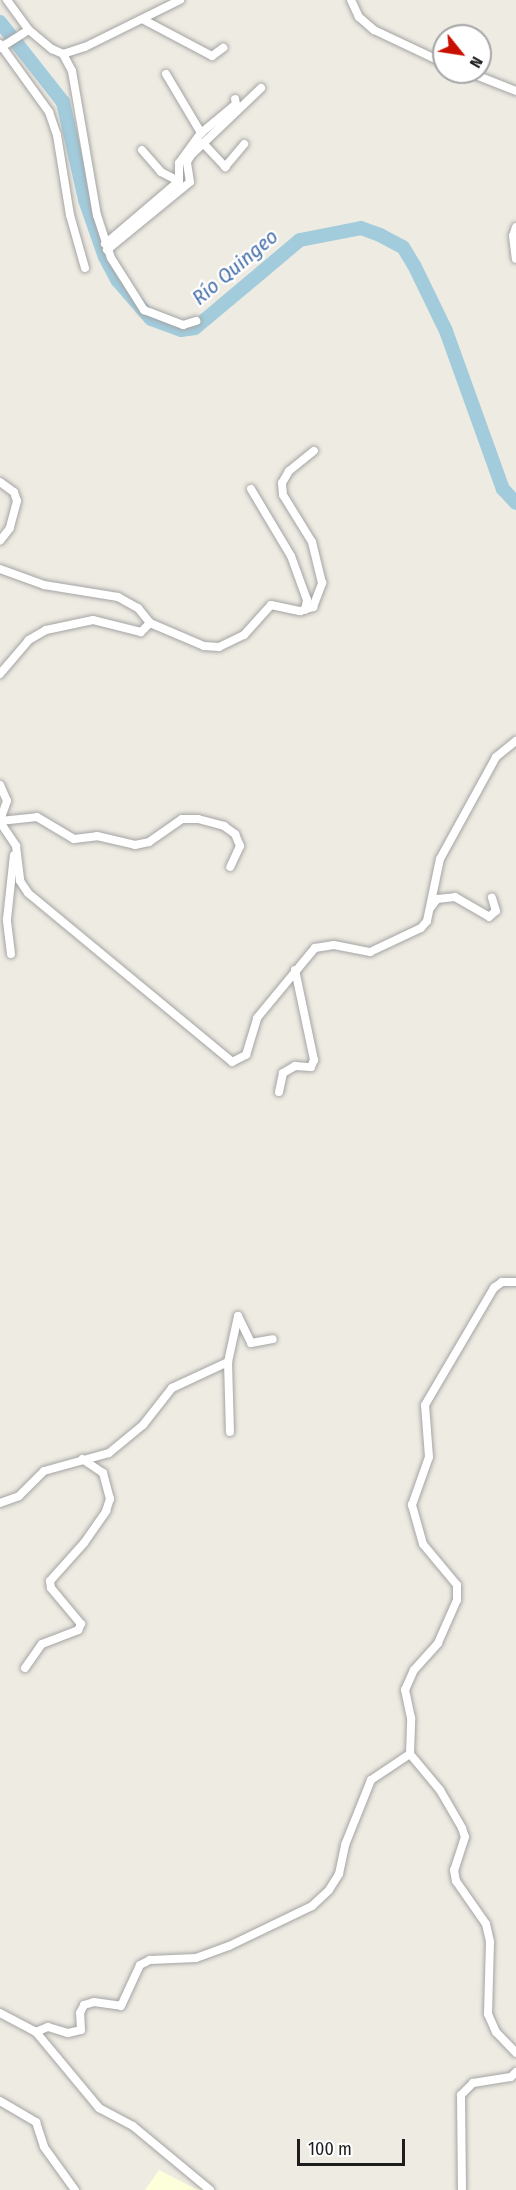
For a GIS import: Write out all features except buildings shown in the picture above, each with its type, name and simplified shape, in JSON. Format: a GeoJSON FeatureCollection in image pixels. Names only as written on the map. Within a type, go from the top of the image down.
{"type":"FeatureCollection","features":[{"type":"Feature","properties":{"kind":"street"},"geometry":{"type":"LineString","coordinates":[[63,54],[144,20],[180,0]]}},
{"type":"Feature","properties":{"kind":"street"},"geometry":{"type":"LineString","coordinates":[[351,0],[359,17],[374,30],[432,57]]}},
{"type":"Feature","properties":{"kind":"street"},"geometry":{"type":"LineString","coordinates":[[10,1],[26,32],[63,54],[78,99],[85,155],[106,247],[144,310],[183,325],[196,321]]}},
{"type":"Feature","properties":{"kind":"street"},"geometry":{"type":"LineString","coordinates":[[144,20],[212,56],[223,48]]}},
{"type":"Feature","properties":{"kind":"street"},"geometry":{"type":"LineString","coordinates":[[26,32],[2,46],[49,112],[57,135],[69,215],[85,268]]}},
{"type":"Feature","properties":{"kind":"street"},"geometry":{"type":"LineString","coordinates":[[166,74],[201,133]]}},
{"type":"Feature","properties":{"kind":"street"},"geometry":{"type":"LineString","coordinates":[[492,82],[516,91]]}},
{"type":"Feature","properties":{"kind":"street"},"geometry":{"type":"LineString","coordinates":[[106,247],[190,182],[188,162],[203,143],[261,88]]}},
{"type":"Feature","properties":{"kind":"street"},"geometry":{"type":"LineString","coordinates":[[106,247],[179,181],[179,163],[201,133],[236,104],[235,99]]}},
{"type":"Feature","properties":{"kind":"street"},"geometry":{"type":"LineString","coordinates":[[203,143],[225,167],[244,144]]}},
{"type":"Feature","properties":{"kind":"street"},"geometry":{"type":"LineString","coordinates":[[142,150],[161,172],[179,181]]}},
{"type":"Feature","properties":{"kind":"street"},"geometry":{"type":"LineString","coordinates":[[516,227],[513,236],[516,260]]}},
{"type":"Feature","properties":{"kind":"street"},"geometry":{"type":"LineString","coordinates":[[0,569],[44,585],[118,597],[138,608],[150,622],[204,646],[219,647],[244,635],[271,605],[305,610],[313,607],[322,583],[312,542],[283,495],[282,483],[290,471],[314,451]]}},
{"type":"Feature","properties":{"kind":"street"},"geometry":{"type":"LineString","coordinates":[[0,482],[14,492],[17,501],[10,528],[0,542]]}},
{"type":"Feature","properties":{"kind":"street"},"geometry":{"type":"LineString","coordinates":[[251,489],[291,556],[308,600],[305,610]]}},
{"type":"Feature","properties":{"kind":"street"},"geometry":{"type":"LineString","coordinates":[[0,674],[29,640],[46,630],[93,620],[141,632],[150,622]]}},
{"type":"Feature","properties":{"kind":"street"},"geometry":{"type":"LineString","coordinates":[[0,821],[16,846],[20,881],[28,893],[225,1059],[232,1062],[246,1055],[257,1018],[315,948],[323,945],[370,952],[381,950],[421,928],[430,907],[440,858],[496,757],[516,741]]}},
{"type":"Feature","properties":{"kind":"street"},"geometry":{"type":"LineString","coordinates":[[0,785],[7,801],[0,821]]}},
{"type":"Feature","properties":{"kind":"street"},"geometry":{"type":"LineString","coordinates":[[0,821],[37,817],[74,839],[97,836],[135,845],[149,842],[182,819],[198,819],[225,826],[236,834],[240,846],[230,867]]}},
{"type":"Feature","properties":{"kind":"street"},"geometry":{"type":"LineString","coordinates":[[11,954],[7,920],[16,846]]}},
{"type":"Feature","properties":{"kind":"street"},"geometry":{"type":"LineString","coordinates":[[430,907],[437,899],[455,897],[489,917],[496,911],[492,898]]}},
{"type":"Feature","properties":{"kind":"street"},"geometry":{"type":"LineString","coordinates":[[279,1092],[283,1073],[295,1066],[311,1067],[314,1060],[295,970]]}},
{"type":"Feature","properties":{"kind":"street"},"geometry":{"type":"LineString","coordinates":[[516,1282],[502,1282],[494,1288],[425,1404],[429,1457],[412,1505],[423,1544],[457,1585],[457,1599],[438,1643],[414,1670],[405,1690],[411,1718],[410,1754],[440,1790],[465,1837],[454,1870],[456,1881],[486,1924],[490,1942],[488,2014],[496,2032],[516,2053]]}},
{"type":"Feature","properties":{"kind":"street"},"geometry":{"type":"LineString","coordinates":[[230,1432],[228,1362],[238,1316],[250,1343],[273,1339]]}},
{"type":"Feature","properties":{"kind":"street"},"geometry":{"type":"LineString","coordinates":[[0,1503],[18,1496],[44,1471],[109,1453],[143,1425],[172,1388],[228,1362]]}},
{"type":"Feature","properties":{"kind":"street"},"geometry":{"type":"LineString","coordinates":[[25,1668],[42,1644],[78,1630],[81,1624],[51,1588],[50,1581],[84,1543],[110,1499],[103,1473],[81,1459]]}},
{"type":"Feature","properties":{"kind":"street"},"geometry":{"type":"LineString","coordinates":[[36,2032],[48,2027],[68,2033],[81,2030],[80,2013],[84,2005],[94,2002],[121,2006],[134,1974],[150,1960],[196,1958],[312,1906],[339,1874],[345,1845],[371,1780],[410,1754]]}},
{"type":"Feature","properties":{"kind":"street"},"geometry":{"type":"LineString","coordinates":[[0,2013],[36,2032],[99,2108],[133,2126],[210,2190]]}},
{"type":"Feature","properties":{"kind":"street"},"geometry":{"type":"LineString","coordinates":[[462,2190],[461,2095],[473,2083],[511,2077],[516,2072]]}},
{"type":"Feature","properties":{"kind":"street"},"geometry":{"type":"LineString","coordinates":[[0,2101],[36,2122],[44,2146],[75,2190]]}},
{"type":"Feature","properties":{"kind":"shaded area"},"geometry":{"type":"Polygon","coordinates":[[[159,2170],[194,2188],[205,2190],[145,2190],[159,2170]]]}},
{"type":"Feature","properties":{"kind":"waterway","name":"Río Quingeo"},"geometry":{"type":"LineString","coordinates":[[0,22],[63,102],[85,200],[105,257],[118,281],[151,319],[181,330],[195,328],[300,240],[361,228],[380,235],[403,247],[414,265],[446,331],[503,489],[516,503]]}}]}
